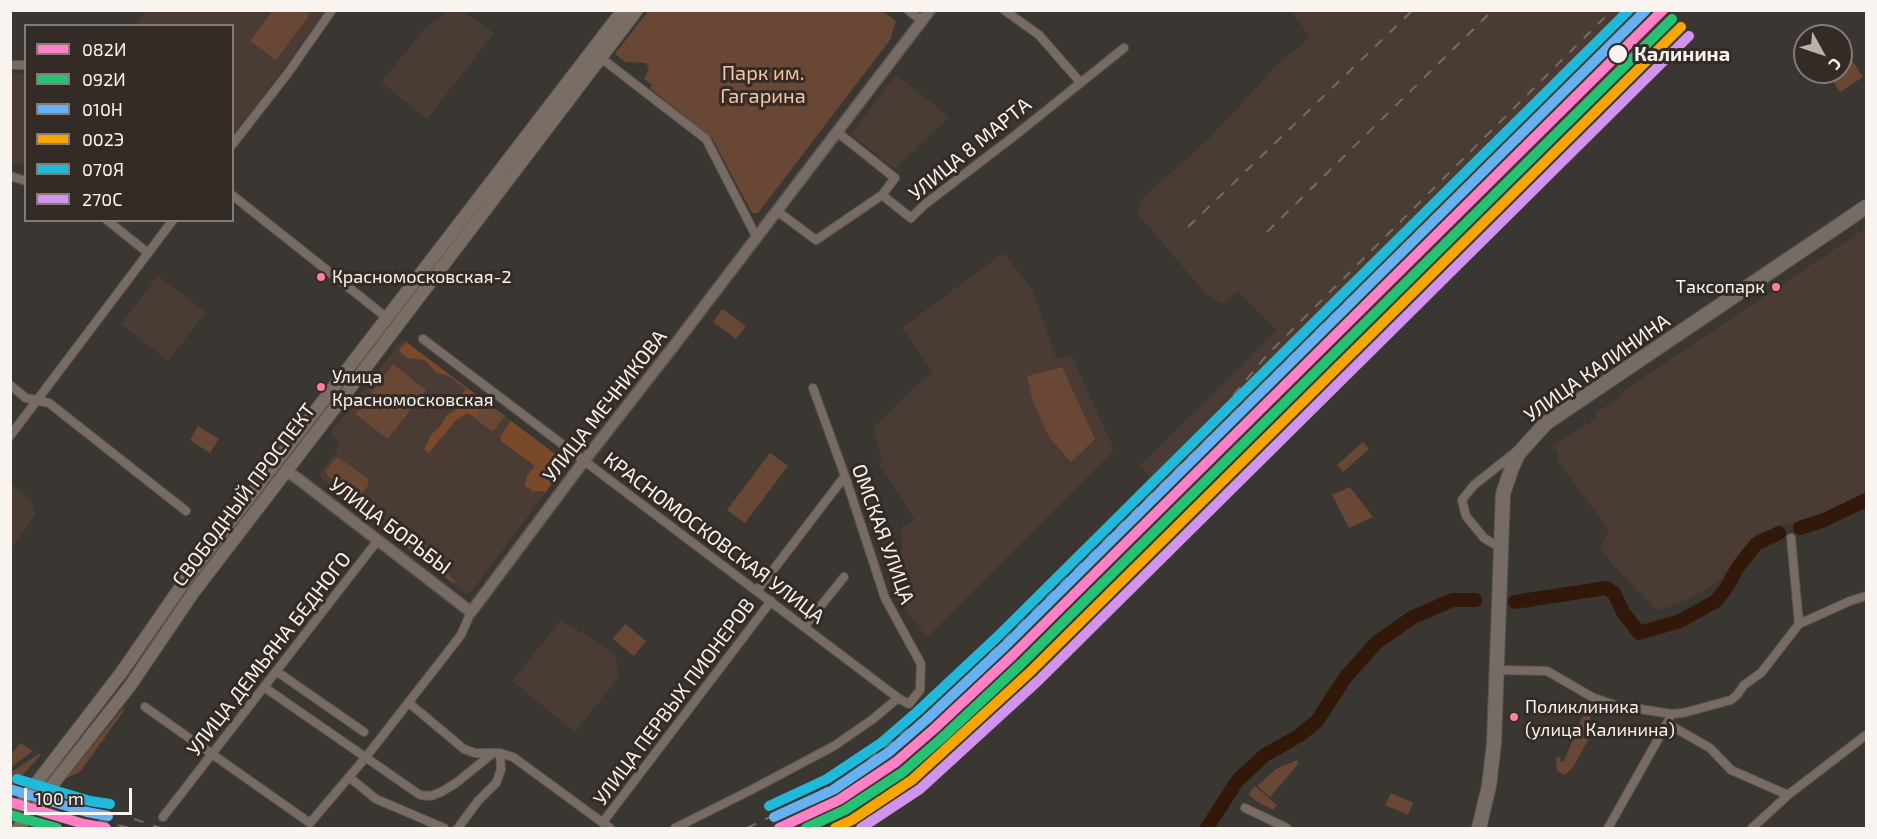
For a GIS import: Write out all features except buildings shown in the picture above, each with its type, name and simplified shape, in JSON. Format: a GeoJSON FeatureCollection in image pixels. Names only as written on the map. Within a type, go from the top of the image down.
{"type":"FeatureCollection","features":[{"type":"Feature","properties":{"kind":"main road","name":"СВОБОДНЫЙ ПРОСПЕКТ"},"geometry":{"type":"LineString","coordinates":[[38,803],[130,686],[193,592],[396,327],[597,55],[623,10]]}},
{"type":"Feature","properties":{"kind":"main road","name":"СВОБОДНЫЙ ПРОСПЕКТ"},"geometry":{"type":"LineString","coordinates":[[24,799],[121,673],[184,582],[386,317],[597,55],[637,10]]}},
{"type":"Feature","properties":{"kind":"main road","name":"УЛИЦА КАЛИНИНА"},"geometry":{"type":"LineString","coordinates":[[1479,828],[1492,768],[1498,670],[1503,494],[1515,462],[1528,441],[1546,423],[1609,379],[1866,207]]}},
{"type":"Feature","properties":{"kind":"main road"},"geometry":{"type":"LineString","coordinates":[[386,317],[396,327]]}},
{"type":"Feature","properties":{"kind":"street"},"geometry":{"type":"LineString","coordinates":[[234,142],[288,73],[332,10]]}},
{"type":"Feature","properties":{"kind":"street"},"geometry":{"type":"LineString","coordinates":[[908,10],[922,21]]}},
{"type":"Feature","properties":{"kind":"street","name":"УЛИЦА МЕЧНИКОВА"},"geometry":{"type":"LineString","coordinates":[[212,754],[310,823],[366,757],[461,636],[471,612],[584,461],[930,10]]}},
{"type":"Feature","properties":{"kind":"street"},"geometry":{"type":"LineString","coordinates":[[1004,10],[1039,35],[1080,82]]}},
{"type":"Feature","properties":{"kind":"street","name":"УЛИЦА 8 МАРТА"},"geometry":{"type":"LineString","coordinates":[[777,211],[816,240],[882,195],[911,218],[924,205],[1124,48]]}},
{"type":"Feature","properties":{"kind":"street"},"geometry":{"type":"LineString","coordinates":[[597,55],[706,139],[757,238]]}},
{"type":"Feature","properties":{"kind":"street"},"geometry":{"type":"LineString","coordinates":[[837,132],[895,178],[882,195]]}},
{"type":"Feature","properties":{"kind":"street"},"geometry":{"type":"LineString","coordinates":[[234,197],[386,317]]}},
{"type":"Feature","properties":{"kind":"street"},"geometry":{"type":"LineString","coordinates":[[10,436],[171,222]]}},
{"type":"Feature","properties":{"kind":"street"},"geometry":{"type":"LineString","coordinates":[[111,223],[148,253]]}},
{"type":"Feature","properties":{"kind":"street","name":"КРАСНОМОСКОВСКАЯ УЛИЦА"},"geometry":{"type":"LineString","coordinates":[[423,339],[898,698]]}},
{"type":"Feature","properties":{"kind":"street"},"geometry":{"type":"LineString","coordinates":[[10,385],[26,398],[49,403],[186,511]]}},
{"type":"Feature","properties":{"kind":"street","name":"ОМСКАЯ УЛИЦА"},"geometry":{"type":"LineString","coordinates":[[813,388],[885,598],[921,664],[920,690],[909,704],[898,698]]}},
{"type":"Feature","properties":{"kind":"street"},"geometry":{"type":"LineString","coordinates":[[1501,548],[1484,538],[1466,516],[1461,500],[1474,485],[1528,441]]}},
{"type":"Feature","properties":{"kind":"street","name":"УЛИЦА БОРЬБЫ"},"geometry":{"type":"LineString","coordinates":[[286,471],[471,612]]}},
{"type":"Feature","properties":{"kind":"street","name":"УЛИЦА ПЕРВЫХ ПИОНЕРОВ"},"geometry":{"type":"LineString","coordinates":[[757,591],[845,476]]}},
{"type":"Feature","properties":{"kind":"street"},"geometry":{"type":"LineString","coordinates":[[1791,538],[1799,624]]}},
{"type":"Feature","properties":{"kind":"street","name":"УЛИЦА ДЕМЬЯНА БЕДНОГО"},"geometry":{"type":"LineString","coordinates":[[164,817],[378,540]]}},
{"type":"Feature","properties":{"kind":"street"},"geometry":{"type":"LineString","coordinates":[[804,627],[844,577]]}},
{"type":"Feature","properties":{"kind":"street"},"geometry":{"type":"LineString","coordinates":[[1498,670],[1547,671],[1592,697],[1614,705],[1672,714],[1683,713],[1731,700],[1744,685],[1761,674],[1799,624],[1866,596]]}},
{"type":"Feature","properties":{"kind":"street","name":"УЛИЦА ПЕРВЫХ ПИОНЕРОВ"},"geometry":{"type":"LineString","coordinates":[[603,822],[771,602]]}},
{"type":"Feature","properties":{"kind":"street"},"geometry":{"type":"LineString","coordinates":[[276,671],[364,732]]}},
{"type":"Feature","properties":{"kind":"street"},"geometry":{"type":"LineString","coordinates":[[264,687],[420,795],[431,796],[441,792],[497,753]]}},
{"type":"Feature","properties":{"kind":"street"},"geometry":{"type":"LineString","coordinates":[[675,828],[834,746],[898,698]]}},
{"type":"Feature","properties":{"kind":"street"},"geometry":{"type":"LineString","coordinates":[[409,703],[464,749],[475,753],[497,753],[513,757],[610,828]]}},
{"type":"Feature","properties":{"kind":"street"},"geometry":{"type":"LineString","coordinates":[[145,707],[212,754]]}},
{"type":"Feature","properties":{"kind":"street"},"geometry":{"type":"LineString","coordinates":[[1608,828],[1672,714]]}},
{"type":"Feature","properties":{"kind":"street"},"geometry":{"type":"LineString","coordinates":[[1668,724],[1710,748],[1731,770],[1788,795]]}},
{"type":"Feature","properties":{"kind":"street"},"geometry":{"type":"LineString","coordinates":[[1752,828],[1788,795],[1866,735]]}},
{"type":"Feature","properties":{"kind":"street"},"geometry":{"type":"LineString","coordinates":[[458,828],[478,801],[496,783],[501,770],[497,753]]}},
{"type":"Feature","properties":{"kind":"street"},"geometry":{"type":"LineString","coordinates":[[349,777],[376,799],[444,828]]}},
{"type":"Feature","properties":{"kind":"street"},"geometry":{"type":"LineString","coordinates":[[1245,808],[1287,828]]}},
{"type":"Feature","properties":{"kind":"shaded area"},"geometry":{"type":"Polygon","coordinates":[[[145,11],[325,11],[234,134],[234,24],[135,24],[145,11]]]}},
{"type":"Feature","properties":{"kind":"shaded area"},"geometry":{"type":"Polygon","coordinates":[[[445,11],[463,11],[494,33],[427,119],[381,82],[427,26],[439,19],[445,11]]]}},
{"type":"Feature","properties":{"kind":"shaded area"},"geometry":{"type":"Polygon","coordinates":[[[1291,11],[1647,11],[1146,505],[1134,493],[1150,477],[1140,466],[1277,330],[1238,291],[1222,304],[1205,293],[1138,214],[1142,198],[1208,140],[1279,63],[1310,37],[1291,11]]]}},
{"type":"Feature","properties":{"kind":"shaded area"},"geometry":{"type":"Polygon","coordinates":[[[24,73],[24,165],[10,163],[11,74],[24,73]]]}},
{"type":"Feature","properties":{"kind":"shaded area"},"geometry":{"type":"Polygon","coordinates":[[[896,75],[949,117],[895,169],[851,134],[896,75]]]}},
{"type":"Feature","properties":{"kind":"shaded area"},"geometry":{"type":"Polygon","coordinates":[[[1866,228],[1866,492],[1821,516],[1786,524],[1755,535],[1720,579],[1685,601],[1658,611],[1611,563],[1600,548],[1609,529],[1556,459],[1559,455],[1553,446],[1596,419],[1595,413],[1619,398],[1626,389],[1866,228]]]}},
{"type":"Feature","properties":{"kind":"shaded area"},"geometry":{"type":"Polygon","coordinates":[[[1003,253],[1033,290],[1056,358],[1072,356],[1114,450],[927,637],[896,598],[902,540],[900,528],[915,520],[878,463],[882,461],[873,427],[932,371],[902,328],[1003,253]]]}},
{"type":"Feature","properties":{"kind":"shaded area"},"geometry":{"type":"Polygon","coordinates":[[[158,276],[206,312],[168,361],[121,324],[158,276]]]}},
{"type":"Feature","properties":{"kind":"shaded area"},"geometry":{"type":"Polygon","coordinates":[[[403,339],[558,456],[562,470],[471,592],[465,593],[322,480],[319,475],[336,453],[340,442],[330,434],[403,339]]]}},
{"type":"Feature","properties":{"kind":"shaded area"},"geometry":{"type":"Polygon","coordinates":[[[406,342],[487,403],[475,418],[468,413],[457,419],[429,453],[424,449],[431,435],[442,424],[446,416],[457,409],[460,405],[459,398],[466,389],[449,376],[436,372],[425,360],[408,358],[400,352],[399,350],[406,342]]]}},
{"type":"Feature","properties":{"kind":"shaded area"},"geometry":{"type":"Polygon","coordinates":[[[511,421],[558,456],[562,470],[545,493],[533,491],[525,486],[527,476],[535,466],[501,441],[500,437],[511,421]]]}},
{"type":"Feature","properties":{"kind":"shaded area"},"geometry":{"type":"Polygon","coordinates":[[[11,483],[30,499],[36,514],[11,549],[11,483]]]}},
{"type":"Feature","properties":{"kind":"shaded area"},"geometry":{"type":"Polygon","coordinates":[[[561,620],[616,656],[619,677],[575,732],[512,681],[561,620]]]}},
{"type":"Feature","properties":{"kind":"green space","name":"Парк им. Гагарина"},"geometry":{"type":"Polygon","coordinates":[[[881,10],[896,21],[890,40],[758,213],[752,213],[712,138],[650,88],[652,85],[644,79],[649,69],[646,63],[625,62],[615,54],[648,11],[881,10]]]}},
{"type":"Feature","properties":{"kind":"green space"},"geometry":{"type":"Polygon","coordinates":[[[272,11],[305,11],[310,14],[276,60],[250,41],[272,11]]]}},
{"type":"Feature","properties":{"kind":"green space"},"geometry":{"type":"Polygon","coordinates":[[[1853,61],[1863,77],[1853,84],[1853,61]]]}},
{"type":"Feature","properties":{"kind":"green space"},"geometry":{"type":"Polygon","coordinates":[[[1835,84],[1852,84],[1840,92],[1835,84]]]}},
{"type":"Feature","properties":{"kind":"green space"},"geometry":{"type":"Polygon","coordinates":[[[722,309],[746,326],[736,339],[713,322],[722,309]]]}},
{"type":"Feature","properties":{"kind":"green space"},"geometry":{"type":"Polygon","coordinates":[[[393,364],[426,390],[388,439],[355,414],[393,364]]]}},
{"type":"Feature","properties":{"kind":"green space"},"geometry":{"type":"Polygon","coordinates":[[[1062,367],[1095,439],[1071,462],[1049,437],[1033,402],[1027,376],[1062,367]]]}},
{"type":"Feature","properties":{"kind":"green space"},"geometry":{"type":"Polygon","coordinates":[[[487,403],[505,416],[491,431],[475,418],[487,403]]]}},
{"type":"Feature","properties":{"kind":"green space"},"geometry":{"type":"Polygon","coordinates":[[[198,426],[219,439],[210,453],[190,440],[198,426]]]}},
{"type":"Feature","properties":{"kind":"green space"},"geometry":{"type":"Polygon","coordinates":[[[1363,442],[1369,449],[1343,472],[1337,465],[1363,442]]]}},
{"type":"Feature","properties":{"kind":"green space"},"geometry":{"type":"Polygon","coordinates":[[[770,453],[788,466],[745,523],[727,510],[770,453]]]}},
{"type":"Feature","properties":{"kind":"green space"},"geometry":{"type":"Polygon","coordinates":[[[338,457],[368,479],[368,485],[361,495],[354,496],[327,475],[326,470],[338,457]]]}},
{"type":"Feature","properties":{"kind":"green space"},"geometry":{"type":"Polygon","coordinates":[[[1350,487],[1373,517],[1349,528],[1332,495],[1350,487]]]}},
{"type":"Feature","properties":{"kind":"green space"},"geometry":{"type":"Polygon","coordinates":[[[397,521],[401,524],[398,530],[410,541],[416,538],[422,542],[455,582],[454,584],[388,533],[397,521]]]}},
{"type":"Feature","properties":{"kind":"green space"},"geometry":{"type":"Polygon","coordinates":[[[625,624],[646,641],[634,656],[613,639],[625,624]]]}},
{"type":"Feature","properties":{"kind":"green space"},"geometry":{"type":"Polygon","coordinates":[[[124,707],[123,712],[80,772],[65,779],[124,707]]]}},
{"type":"Feature","properties":{"kind":"green space"},"geometry":{"type":"Polygon","coordinates":[[[1586,708],[1590,709],[1590,737],[1573,767],[1565,775],[1557,771],[1556,758],[1560,757],[1561,762],[1564,761],[1586,708]]]}},
{"type":"Feature","properties":{"kind":"green space"},"geometry":{"type":"Polygon","coordinates":[[[20,743],[33,751],[11,767],[11,755],[20,743]]]}},
{"type":"Feature","properties":{"kind":"green space"},"geometry":{"type":"Polygon","coordinates":[[[39,754],[41,755],[15,783],[11,791],[11,772],[39,754]]]}},
{"type":"Feature","properties":{"kind":"green space"},"geometry":{"type":"Polygon","coordinates":[[[1297,760],[1299,763],[1270,797],[1257,786],[1276,769],[1297,760]]]}},
{"type":"Feature","properties":{"kind":"green space"},"geometry":{"type":"Polygon","coordinates":[[[1255,786],[1277,805],[1273,810],[1248,794],[1255,786]]]}},
{"type":"Feature","properties":{"kind":"green space"},"geometry":{"type":"Polygon","coordinates":[[[1391,793],[1413,803],[1408,815],[1385,805],[1391,793]]]}},
{"type":"Feature","properties":{"kind":"waterway"},"geometry":{"type":"LineString","coordinates":[[1800,528],[1824,520],[1866,500]]}},
{"type":"Feature","properties":{"kind":"waterway"},"geometry":{"type":"LineString","coordinates":[[1515,602],[1606,588],[1614,593],[1623,612],[1639,633],[1680,621],[1716,601],[1756,544],[1779,533]]}},
{"type":"Feature","properties":{"kind":"waterway"},"geometry":{"type":"LineString","coordinates":[[1207,828],[1237,781],[1265,755],[1300,735],[1317,721],[1345,678],[1376,643],[1413,617],[1453,600],[1475,600]]}},
{"type":"Feature","properties":{"kind":"tunnel"},"geometry":{"type":"LineString","coordinates":[[10,816],[24,799]]}},
{"type":"Feature","properties":{"kind":"tunnel"},"geometry":{"type":"LineString","coordinates":[[23,822],[38,803]]}},
{"type":"Feature","properties":{"kind":"railway"},"geometry":{"type":"LineString","coordinates":[[1188,227],[1413,10]]}},
{"type":"Feature","properties":{"kind":"railway"},"geometry":{"type":"LineString","coordinates":[[1267,232],[1493,10]]}},
{"type":"Feature","properties":{"kind":"railway"},"geometry":{"type":"LineString","coordinates":[[1195,441],[1267,355],[1612,10]]}},
{"type":"Feature","properties":{"kind":"railway"},"geometry":{"type":"LineString","coordinates":[[1289,347],[1627,10]]}},
{"type":"Feature","properties":{"kind":"railway"},"geometry":{"type":"LineString","coordinates":[[747,828],[800,803],[849,775],[935,708],[1641,10]]}},
{"type":"Feature","properties":{"kind":"railway"},"geometry":{"type":"LineString","coordinates":[[134,819],[161,828]]}},
{"type":"Feature","properties":{"kind":"railway"},"geometry":{"type":"LineString","coordinates":[[98,821],[131,828]]}},
{"type":"Feature","properties":{"kind":"transit line","name":"070Я"},"geometry":{"type":"LineString","coordinates":[[769,806],[827,779],[881,743],[918,711],[996,638],[1629,10]]}},
{"type":"Feature","properties":{"kind":"transit line","name":"010Н"},"geometry":{"type":"LineString","coordinates":[[774,817],[833,790],[889,752],[926,720],[1005,646],[1646,10]]}},
{"type":"Feature","properties":{"kind":"transit line","name":"082И"},"geometry":{"type":"LineString","coordinates":[[779,828],[839,800],[896,762],[934,729],[1013,655],[1663,10]]}},
{"type":"Feature","properties":{"kind":"transit line","name":"092И"},"geometry":{"type":"LineString","coordinates":[[806,828],[845,810],[903,772],[942,738],[1021,664],[1672,19]]}},
{"type":"Feature","properties":{"kind":"transit line","name":"002Э"},"geometry":{"type":"LineString","coordinates":[[835,828],[852,820],[912,780],[1029,673],[1681,27]]}},
{"type":"Feature","properties":{"kind":"transit line","name":"270С"},"geometry":{"type":"LineString","coordinates":[[861,828],[920,789],[1038,681],[1689,36]]}},
{"type":"Feature","properties":{"kind":"transit line","name":"070Я"},"geometry":{"type":"LineString","coordinates":[[17,779],[90,801],[110,804]]}},
{"type":"Feature","properties":{"kind":"transit line","name":"010Н"},"geometry":{"type":"LineString","coordinates":[[13,790],[108,816]]}},
{"type":"Feature","properties":{"kind":"transit line","name":"082И"},"geometry":{"type":"LineString","coordinates":[[10,802],[84,824],[106,828]]}},
{"type":"Feature","properties":{"kind":"transit line","name":"092И"},"geometry":{"type":"LineString","coordinates":[[10,815],[57,828]]}},
{"type":"Feature","properties":{"kind":"place","name":"Калинина"},"geometry":{"type":"Point","coordinates":[1618,54]}},
{"type":"Feature","properties":{"kind":"place","name":"Красномосковская-2"},"geometry":{"type":"Point","coordinates":[321,277]}},
{"type":"Feature","properties":{"kind":"place","name":"Таксопарк"},"geometry":{"type":"Point","coordinates":[1776,287]}},
{"type":"Feature","properties":{"kind":"place","name":"Улица Красномосковская"},"geometry":{"type":"Point","coordinates":[321,387]}},
{"type":"Feature","properties":{"kind":"place","name":"Поликлиника (улица Калинина)"},"geometry":{"type":"Point","coordinates":[1514,717]}}]}
